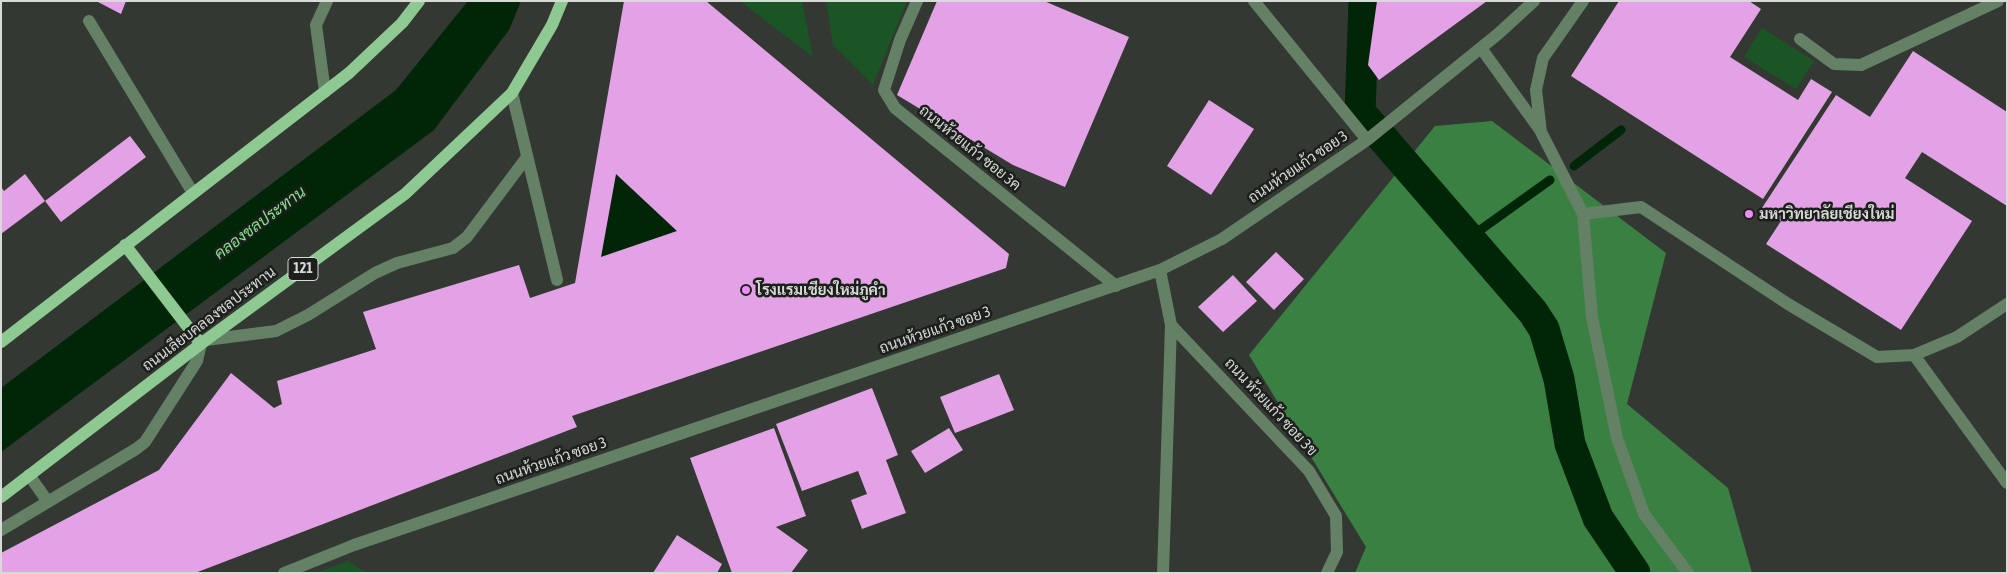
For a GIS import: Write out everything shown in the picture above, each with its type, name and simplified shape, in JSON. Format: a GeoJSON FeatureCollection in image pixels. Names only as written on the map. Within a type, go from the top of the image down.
{"type":"FeatureCollection","features":[{"type":"Feature","properties":{"kind":"main road"},"geometry":{"type":"LineString","coordinates":[[1,342],[325,92],[402,23],[419,1]]}},
{"type":"Feature","properties":{"kind":"main road","name":"ถนนเลียบคลองชลประทาน"},"geometry":{"type":"LineString","coordinates":[[1,497],[203,342],[405,194],[512,93],[552,25],[562,1]]}},
{"type":"Feature","properties":{"kind":"main road"},"geometry":{"type":"LineString","coordinates":[[125,245],[186,325],[203,342]]}},
{"type":"Feature","properties":{"kind":"street"},"geometry":{"type":"LineString","coordinates":[[325,92],[316,24],[328,1]]}},
{"type":"Feature","properties":{"kind":"street","name":"ถนนห้วยแก้ว ซอย 3ค"},"geometry":{"type":"LineString","coordinates":[[918,1],[900,40],[884,90],[894,108],[1116,286]]}},
{"type":"Feature","properties":{"kind":"street"},"geometry":{"type":"LineString","coordinates":[[1254,1],[1367,140]]}},
{"type":"Feature","properties":{"kind":"street","name":"ถนนห้วยแก้ว ซอย 3"},"geometry":{"type":"LineString","coordinates":[[284,573],[363,542],[1160,270],[1222,239],[1367,140],[1480,48],[1534,1]]}},
{"type":"Feature","properties":{"kind":"street"},"geometry":{"type":"LineString","coordinates":[[1541,132],[1536,90],[1543,58],[1583,1]]}},
{"type":"Feature","properties":{"kind":"street"},"geometry":{"type":"LineString","coordinates":[[1800,39],[1834,64],[1860,65],[1998,1]]}},
{"type":"Feature","properties":{"kind":"street"},"geometry":{"type":"LineString","coordinates":[[89,21],[193,193]]}},
{"type":"Feature","properties":{"kind":"street"},"geometry":{"type":"LineString","coordinates":[[1480,48],[1541,132],[1583,214],[1592,318],[1617,438],[1644,514],[1688,573]]}},
{"type":"Feature","properties":{"kind":"street"},"geometry":{"type":"LineString","coordinates":[[512,93],[557,280]]}},
{"type":"Feature","properties":{"kind":"street"},"geometry":{"type":"LineString","coordinates":[[1,530],[136,450],[145,442],[155,430],[197,361],[203,342],[276,331],[308,315],[374,273],[397,263],[454,248],[467,237],[475,223],[527,157]]}},
{"type":"Feature","properties":{"kind":"street"},"geometry":{"type":"LineString","coordinates":[[1583,214],[1641,207],[1788,304],[1876,357],[1914,355],[1957,337],[2007,304]]}},
{"type":"Feature","properties":{"kind":"street"},"geometry":{"type":"LineString","coordinates":[[1160,270],[1171,325],[1163,573]]}},
{"type":"Feature","properties":{"kind":"street","name":"ถนน ห้วยแก้ว ซอย 3ข"},"geometry":{"type":"LineString","coordinates":[[1171,325],[1309,471],[1336,516],[1337,552],[1327,573]]}},
{"type":"Feature","properties":{"kind":"street"},"geometry":{"type":"LineString","coordinates":[[1914,355],[2007,483]]}},
{"type":"Feature","properties":{"kind":"street"},"geometry":{"type":"LineString","coordinates":[[29,475],[48,502]]}},
{"type":"Feature","properties":{"kind":"shaded area"},"geometry":{"type":"Polygon","coordinates":[[[740,1],[802,1],[813,57],[740,1]]]}},
{"type":"Feature","properties":{"kind":"shaded area"},"geometry":{"type":"Polygon","coordinates":[[[826,1],[907,1],[873,85],[833,45],[826,1]]]}},
{"type":"Feature","properties":{"kind":"shaded area"},"geometry":{"type":"Polygon","coordinates":[[[1762,28],[1814,61],[1796,89],[1744,57],[1762,28]]]}},
{"type":"Feature","properties":{"kind":"shaded area"},"geometry":{"type":"Polygon","coordinates":[[[348,561],[367,573],[316,573],[348,561]]]}},
{"type":"Feature","properties":{"kind":"green space"},"geometry":{"type":"Polygon","coordinates":[[[1492,121],[1666,253],[1627,404],[1728,488],[1752,573],[1355,573],[1366,547],[1249,355],[1435,126],[1492,121]]]}},
{"type":"Feature","properties":{"kind":"water","name":"คลองชลประทาน"},"geometry":{"type":"Polygon","coordinates":[[[468,1],[521,1],[509,30],[434,130],[1,452],[1,388],[396,90],[468,1]]]}},
{"type":"Feature","properties":{"kind":"water"},"geometry":{"type":"Polygon","coordinates":[[[616,174],[677,231],[601,257],[616,174]]]}},
{"type":"Feature","properties":{"kind":"building"},"geometry":{"type":"Polygon","coordinates":[[[96,1],[126,1],[121,14],[96,1]]]}},
{"type":"Feature","properties":{"kind":"building","name":"โรงแรมเชียงใหม่ภูคำ"},"geometry":{"type":"Polygon","coordinates":[[[624,1],[706,1],[1009,254],[1006,268],[572,416],[577,427],[195,573],[1,573],[1,553],[159,470],[231,373],[274,408],[282,404],[277,381],[376,349],[363,312],[519,265],[530,298],[575,283],[624,1]],[[616,174],[601,257],[677,231],[616,174]]]}},
{"type":"Feature","properties":{"kind":"building"},"geometry":{"type":"Polygon","coordinates":[[[937,1],[1044,1],[1129,37],[1065,187],[1013,165],[897,95],[937,1]]]}},
{"type":"Feature","properties":{"kind":"building"},"geometry":{"type":"Polygon","coordinates":[[[1377,1],[1487,1],[1379,80],[1368,65],[1377,1]]]}},
{"type":"Feature","properties":{"kind":"building"},"geometry":{"type":"Polygon","coordinates":[[[1619,1],[1749,1],[1761,9],[1730,57],[1798,100],[1811,79],[1832,92],[1763,199],[1571,76],[1619,1]]]}},
{"type":"Feature","properties":{"kind":"building"},"geometry":{"type":"Polygon","coordinates":[[[1913,51],[2007,112],[2007,206],[1922,152],[1905,178],[1972,221],[1901,330],[1766,244],[1781,221],[1762,208],[1836,95],[1870,117],[1913,51]]]}},
{"type":"Feature","properties":{"kind":"building"},"geometry":{"type":"Polygon","coordinates":[[[1209,100],[1254,129],[1211,195],[1167,166],[1209,100]]]}},
{"type":"Feature","properties":{"kind":"building"},"geometry":{"type":"Polygon","coordinates":[[[130,136],[146,157],[61,222],[45,201],[130,136]]]}},
{"type":"Feature","properties":{"kind":"building"},"geometry":{"type":"Polygon","coordinates":[[[25,174],[45,201],[1,234],[1,187],[4,191],[25,174]]]}},
{"type":"Feature","properties":{"kind":"building"},"geometry":{"type":"Polygon","coordinates":[[[1276,252],[1304,279],[1274,310],[1246,282],[1276,252]]]}},
{"type":"Feature","properties":{"kind":"building"},"geometry":{"type":"Polygon","coordinates":[[[1233,275],[1257,301],[1223,332],[1198,307],[1233,275]]]}},
{"type":"Feature","properties":{"kind":"building"},"geometry":{"type":"Polygon","coordinates":[[[999,374],[1014,410],[955,433],[940,397],[999,374]]]}},
{"type":"Feature","properties":{"kind":"building"},"geometry":{"type":"Polygon","coordinates":[[[872,388],[898,455],[886,460],[906,513],[862,529],[851,500],[867,494],[858,471],[802,491],[776,424],[872,388]]]}},
{"type":"Feature","properties":{"kind":"building"},"geometry":{"type":"Polygon","coordinates":[[[774,428],[806,516],[776,527],[808,550],[791,573],[732,573],[690,458],[774,428]]]}},
{"type":"Feature","properties":{"kind":"building"},"geometry":{"type":"Polygon","coordinates":[[[949,428],[963,450],[925,473],[911,451],[949,428]]]}},
{"type":"Feature","properties":{"kind":"building"},"geometry":{"type":"Polygon","coordinates":[[[677,535],[722,564],[717,573],[653,573],[677,535]]]}},
{"type":"Feature","properties":{"kind":"waterway"},"geometry":{"type":"LineString","coordinates":[[1364,1],[1360,112],[1533,312],[1544,329],[1559,379],[1570,444],[1598,518],[1635,573]]}},
{"type":"Feature","properties":{"kind":"waterway"},"geometry":{"type":"LineString","coordinates":[[1574,166],[1621,130]]}},
{"type":"Feature","properties":{"kind":"waterway"},"geometry":{"type":"LineString","coordinates":[[1469,238],[1550,180]]}},
{"type":"Feature","properties":{"kind":"place","name":"มหาวิทยาลัยเชียงใหม่"},"geometry":{"type":"Point","coordinates":[1749,214]}},
{"type":"Feature","properties":{"kind":"place","name":"โรงแรมเชียงใหม่ภูคำ"},"geometry":{"type":"Point","coordinates":[746,290]}}]}
